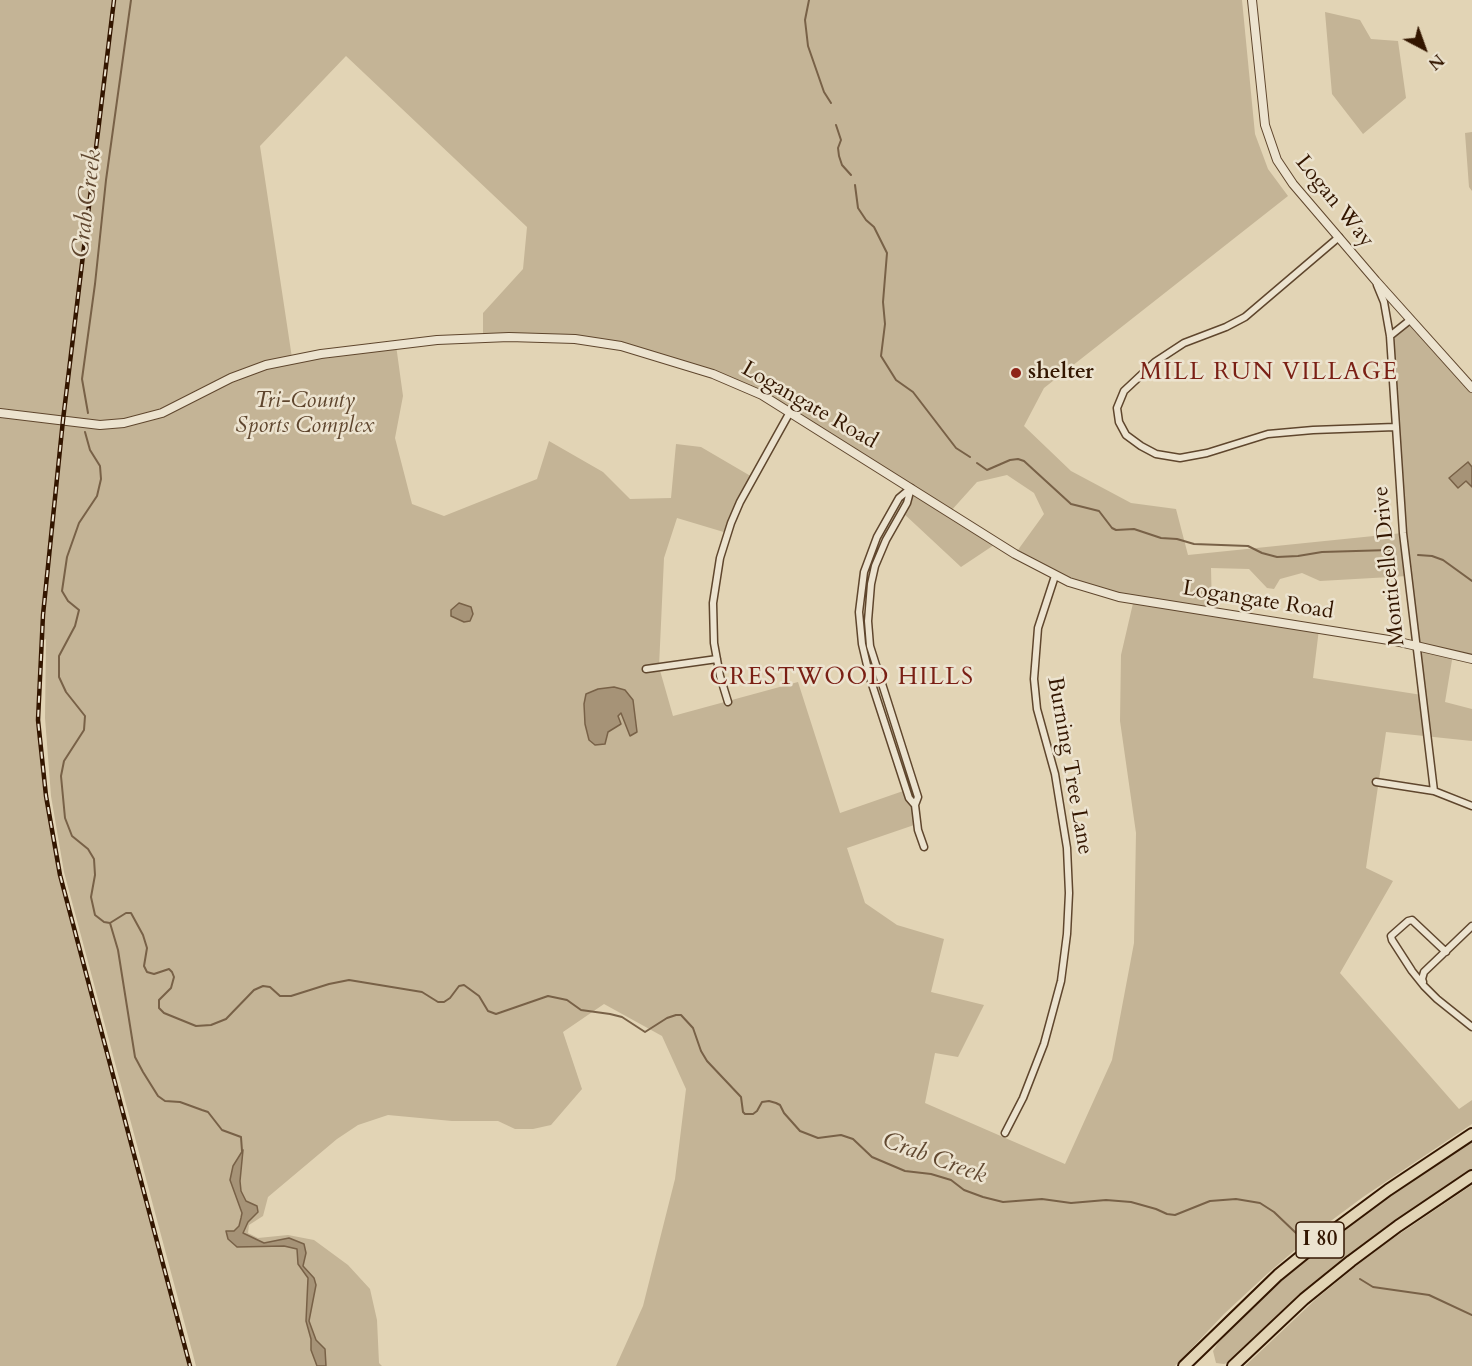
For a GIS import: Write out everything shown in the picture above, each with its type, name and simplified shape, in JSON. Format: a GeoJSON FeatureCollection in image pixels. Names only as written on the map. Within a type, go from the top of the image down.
{"type":"FeatureCollection","features":[{"type":"Feature","properties":{"kind":"highway","name":"I 80"},"geometry":{"type":"LineString","coordinates":[[1184,1366],[1278,1275],[1326,1236],[1388,1190],[1472,1134]]}},
{"type":"Feature","properties":{"kind":"highway","name":"I 80"},"geometry":{"type":"LineString","coordinates":[[1233,1366],[1304,1299],[1351,1261],[1472,1176]]}},
{"type":"Feature","properties":{"kind":"street","name":"Logan Way"},"geometry":{"type":"LineString","coordinates":[[1251,0],[1265,125],[1273,151],[1288,177],[1410,320],[1472,388]]}},
{"type":"Feature","properties":{"kind":"street"},"geometry":{"type":"LineString","coordinates":[[1339,237],[1245,317],[1184,343],[1155,362],[1124,391],[1117,408],[1119,422],[1126,435],[1141,446],[1164,456],[1180,458],[1207,453],[1268,434],[1314,429],[1395,427]]}},
{"type":"Feature","properties":{"kind":"street","name":"Monticello Drive"},"geometry":{"type":"LineString","coordinates":[[1376,281],[1384,303],[1390,336],[1405,544],[1434,790]]}},
{"type":"Feature","properties":{"kind":"street"},"geometry":{"type":"LineString","coordinates":[[1390,336],[1410,320]]}},
{"type":"Feature","properties":{"kind":"street","name":"Logangate Road"},"geometry":{"type":"LineString","coordinates":[[0,413],[100,425],[124,423],[162,413],[238,375],[280,361],[437,340],[575,339],[621,346],[736,382],[790,412],[1015,554],[1069,582],[1119,597],[1418,645],[1472,659]]}},
{"type":"Feature","properties":{"kind":"street"},"geometry":{"type":"LineString","coordinates":[[728,702],[714,643],[713,603],[717,573],[723,545],[740,502],[790,412]]}},
{"type":"Feature","properties":{"kind":"street"},"geometry":{"type":"LineString","coordinates":[[911,488],[907,503],[886,540],[875,566],[868,603],[866,647],[870,678],[906,790],[915,805],[918,830],[924,847]]}},
{"type":"Feature","properties":{"kind":"street","name":"Burning Tree Lane"},"geometry":{"type":"LineString","coordinates":[[1005,1133],[1023,1098],[1044,1044],[1061,981],[1067,934],[1069,893],[1067,848],[1055,774],[1037,709],[1034,679],[1038,628],[1055,576]]}},
{"type":"Feature","properties":{"kind":"street"},"geometry":{"type":"LineString","coordinates":[[646,669],[717,659]]}},
{"type":"Feature","properties":{"kind":"street"},"geometry":{"type":"LineString","coordinates":[[1376,782],[1434,790],[1472,806]]}},
{"type":"Feature","properties":{"kind":"street"},"geometry":{"type":"LineString","coordinates":[[1446,952],[1412,920],[1391,936],[1424,986],[1472,1027]]}},
{"type":"Feature","properties":{"kind":"street"},"geometry":{"type":"LineString","coordinates":[[1424,986],[1422,979],[1424,972],[1472,926]]}},
{"type":"Feature","properties":{"kind":"green space","name":"Tri-County Sports Complex"},"geometry":{"type":"Polygon","coordinates":[[[0,0],[1242,0],[1255,134],[1268,169],[1288,196],[1044,388],[1024,426],[1071,471],[1131,503],[1176,509],[1188,555],[1403,533],[1390,336],[1410,320],[1472,388],[1472,659],[1453,654],[1445,702],[1472,709],[1472,741],[1386,732],[1366,868],[1393,881],[1340,973],[1459,1109],[1472,1100],[1472,1124],[1363,1197],[1316,1232],[1224,1314],[1175,1366],[616,1366],[643,1306],[675,1179],[686,1089],[662,1036],[604,1004],[563,1032],[582,1089],[551,1125],[533,1129],[515,1129],[498,1121],[452,1121],[388,1115],[358,1125],[337,1139],[268,1197],[263,1216],[249,1225],[248,1233],[258,1238],[288,1235],[314,1240],[348,1265],[370,1289],[377,1320],[379,1363],[382,1366],[196,1366],[64,872],[51,796],[45,718],[46,639],[42,641],[38,721],[46,796],[60,875],[190,1366],[0,1366],[0,0]],[[346,56],[260,146],[292,358],[396,345],[403,396],[395,438],[412,504],[444,516],[537,479],[549,441],[603,472],[630,499],[671,498],[676,444],[701,447],[754,478],[727,533],[677,518],[664,558],[659,667],[673,716],[798,682],[840,813],[906,790],[915,805],[917,824],[847,848],[865,903],[897,925],[944,939],[931,992],[984,1005],[958,1057],[935,1053],[925,1103],[1065,1164],[1112,1060],[1134,943],[1136,833],[1120,721],[1121,655],[1134,599],[1069,582],[1015,554],[1044,514],[1034,493],[1007,475],[977,482],[950,512],[997,543],[961,567],[902,512],[911,488],[762,395],[643,351],[575,339],[483,338],[483,313],[523,269],[527,227],[346,56]],[[1211,568],[1212,612],[1319,629],[1313,678],[1422,695],[1408,576],[1320,581],[1302,573],[1280,579],[1274,589],[1267,588],[1249,569],[1211,568]]]}},
{"type":"Feature","properties":{"kind":"green space"},"geometry":{"type":"Polygon","coordinates":[[[1325,12],[1360,20],[1371,39],[1398,41],[1406,98],[1363,134],[1332,94],[1325,12]]]}},
{"type":"Feature","properties":{"kind":"green space"},"geometry":{"type":"Polygon","coordinates":[[[1472,132],[1472,191],[1469,187],[1465,133],[1472,132]]]}},
{"type":"Feature","properties":{"kind":"green space"},"geometry":{"type":"Polygon","coordinates":[[[1472,1140],[1472,1169],[1380,1231],[1336,1265],[1294,1300],[1229,1362],[1216,1363],[1213,1351],[1218,1343],[1275,1286],[1353,1221],[1472,1140]]]}},
{"type":"Feature","properties":{"kind":"green space"},"geometry":{"type":"Polygon","coordinates":[[[1472,1185],[1472,1366],[1245,1366],[1316,1299],[1361,1262],[1472,1185]]]}},
{"type":"Feature","properties":{"kind":"shaded area"},"geometry":{"type":"Polygon","coordinates":[[[1468,462],[1472,467],[1472,487],[1466,481],[1458,488],[1449,478],[1468,462]]]}},
{"type":"Feature","properties":{"kind":"shaded area"},"geometry":{"type":"Polygon","coordinates":[[[459,603],[471,607],[473,614],[470,621],[464,622],[451,616],[451,610],[459,603]]]}},
{"type":"Feature","properties":{"kind":"shaded area"},"geometry":{"type":"Polygon","coordinates":[[[614,687],[625,690],[633,700],[637,732],[630,736],[621,713],[618,716],[621,724],[608,732],[605,744],[595,745],[589,740],[585,724],[586,694],[598,689],[614,687]]]}},
{"type":"Feature","properties":{"kind":"shaded area"},"geometry":{"type":"Polygon","coordinates":[[[243,1150],[241,1191],[246,1201],[257,1206],[258,1212],[248,1222],[243,1233],[264,1243],[289,1238],[304,1244],[306,1253],[303,1266],[314,1278],[316,1285],[309,1321],[316,1340],[325,1349],[326,1366],[317,1366],[311,1350],[311,1339],[306,1321],[308,1278],[298,1264],[297,1249],[284,1246],[237,1247],[228,1239],[226,1231],[234,1231],[239,1226],[242,1213],[230,1180],[233,1166],[243,1150]]]}},
{"type":"Feature","properties":{"kind":"waterway","name":"Crab Creek"},"geometry":{"type":"LineString","coordinates":[[88,413],[82,379],[131,0]]}},
{"type":"Feature","properties":{"kind":"waterway"},"geometry":{"type":"LineString","coordinates":[[809,0],[805,20],[808,46],[824,92],[831,103]]}},
{"type":"Feature","properties":{"kind":"waterway"},"geometry":{"type":"LineString","coordinates":[[836,125],[841,140],[838,148],[839,156],[842,165],[851,175]]}},
{"type":"Feature","properties":{"kind":"waterway"},"geometry":{"type":"LineString","coordinates":[[855,185],[858,208],[874,227],[887,253],[883,302],[885,324],[881,356],[896,380],[913,392],[956,448],[970,457]]}},
{"type":"Feature","properties":{"kind":"waterway","name":"Crab Creek"},"geometry":{"type":"LineString","coordinates":[[85,432],[90,450],[100,466],[101,479],[97,496],[79,523],[67,557],[62,591],[68,601],[79,610],[75,626],[59,656],[59,677],[66,692],[85,716],[84,730],[64,761],[61,776],[65,818],[72,836],[88,849],[94,859],[95,875],[91,897],[95,915],[104,922],[110,923],[126,913],[131,913],[147,948],[144,966],[147,972],[154,974],[169,969],[172,972],[174,977],[171,988],[159,1000],[159,1008],[164,1013],[196,1026],[211,1025],[226,1019],[254,990],[263,986],[270,987],[280,996],[291,996],[349,980],[422,992],[438,1002],[444,1002],[459,986],[464,985],[479,996],[488,1011],[496,1014],[548,996],[567,1000],[581,1010],[622,1017],[645,1032],[667,1018],[681,1015],[693,1028],[707,1061],[741,1097],[745,1114],[753,1114],[762,1102],[776,1103],[800,1131],[818,1138],[841,1135],[853,1139],[872,1157],[905,1171],[931,1174],[951,1180],[964,1190],[1003,1202],[1042,1199],[1071,1203],[1106,1200],[1131,1202],[1175,1215],[1210,1201],[1236,1199],[1260,1203],[1274,1212],[1297,1234]]}},
{"type":"Feature","properties":{"kind":"waterway"},"geometry":{"type":"LineString","coordinates":[[977,463],[987,470],[1010,460],[1024,461],[1071,504],[1099,511],[1116,530],[1134,529],[1161,538],[1177,539],[1194,544],[1248,546],[1277,557],[1322,552],[1390,550]]}},
{"type":"Feature","properties":{"kind":"waterway"},"geometry":{"type":"LineString","coordinates":[[1418,555],[1443,560],[1472,581]]}},
{"type":"Feature","properties":{"kind":"waterway"},"geometry":{"type":"LineString","coordinates":[[110,923],[118,950],[135,1057],[143,1072],[158,1096],[165,1101],[180,1102],[208,1112],[222,1130],[241,1137],[242,1151]]}},
{"type":"Feature","properties":{"kind":"waterway","name":"Crab Creek"},"geometry":{"type":"LineString","coordinates":[[1360,1279],[1373,1287],[1429,1295],[1472,1315]]}},
{"type":"Feature","properties":{"kind":"railway"},"geometry":{"type":"LineString","coordinates":[[114,0],[63,420],[43,615],[38,720],[46,796],[60,875],[190,1366]]}},
{"type":"Feature","properties":{"kind":"place","name":"shelter"},"geometry":{"type":"Point","coordinates":[1016,373]}},
{"type":"Feature","properties":{"kind":"district","name":"MILL RUN VILLAGE"},"geometry":{"type":"Point","coordinates":[1269,373]}},
{"type":"Feature","properties":{"kind":"district","name":"CRESTWOOD HILLS"},"geometry":{"type":"Point","coordinates":[842,678]}}]}
